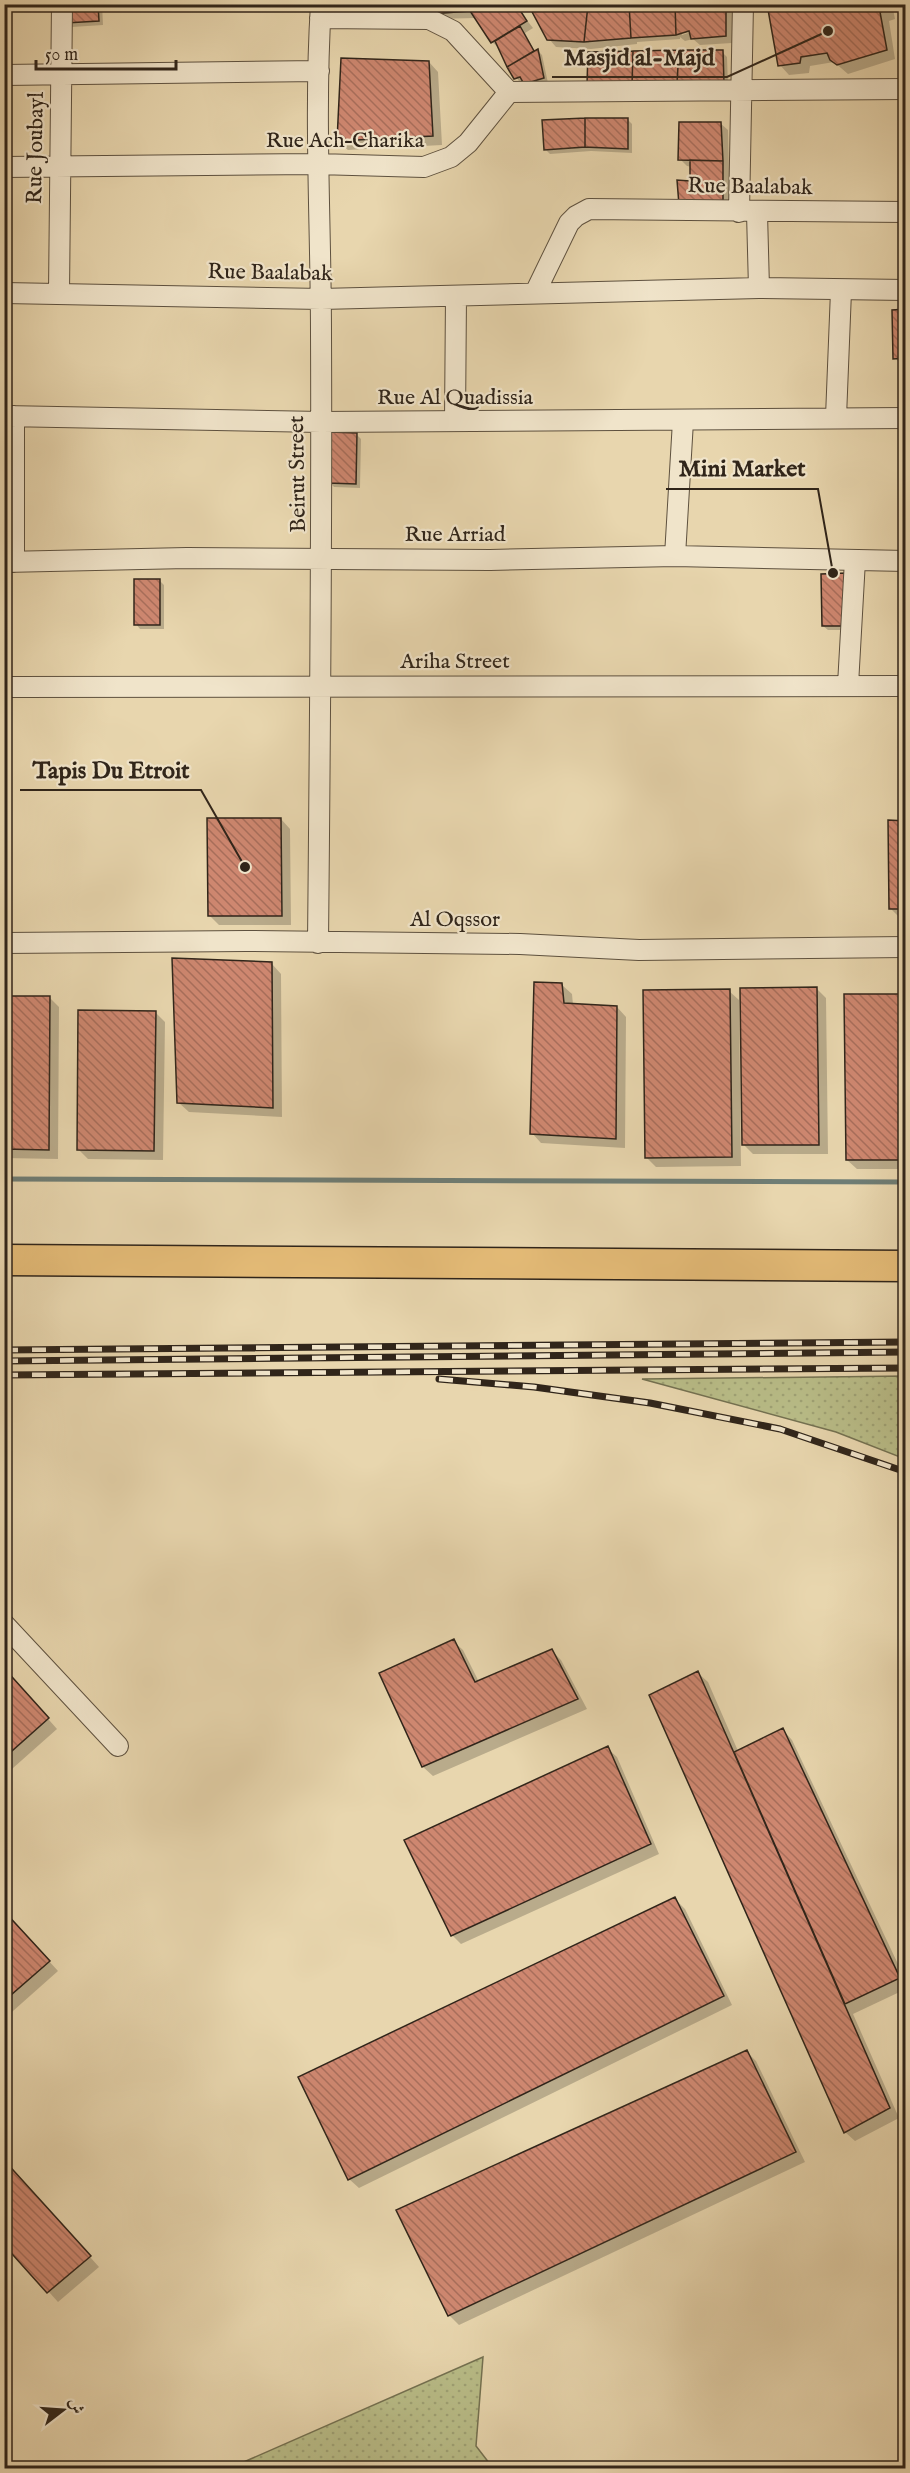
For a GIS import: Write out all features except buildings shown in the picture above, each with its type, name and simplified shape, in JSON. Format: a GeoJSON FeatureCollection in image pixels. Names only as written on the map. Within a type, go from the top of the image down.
{"type":"FeatureCollection","features":[{"type":"Feature","properties":{"kind":"main road"},"geometry":{"type":"LineString","coordinates":[[4,1260],[906,1266]]}},
{"type":"Feature","properties":{"kind":"street","name":"Rue Joubayl"},"geometry":{"type":"LineString","coordinates":[[59,293],[62,4]]}},
{"type":"Feature","properties":{"kind":"street"},"geometry":{"type":"LineString","coordinates":[[743,4],[743,90],[748,212],[759,288]]}},
{"type":"Feature","properties":{"kind":"street"},"geometry":{"type":"LineString","coordinates":[[320,11],[429,19],[453,31],[509,92],[906,89]]}},
{"type":"Feature","properties":{"kind":"street","name":"Beirut Street"},"geometry":{"type":"LineString","coordinates":[[318,943],[323,558],[321,299],[316,164],[320,11]]}},
{"type":"Feature","properties":{"kind":"street"},"geometry":{"type":"LineString","coordinates":[[4,75],[319,71]]}},
{"type":"Feature","properties":{"kind":"street","name":"Rue Ach–Charika"},"geometry":{"type":"LineString","coordinates":[[4,167],[316,164],[424,167],[451,157],[468,143],[509,92]]}},
{"type":"Feature","properties":{"kind":"street","name":"Rue Baalabak"},"geometry":{"type":"LineString","coordinates":[[535,293],[569,223],[583,211],[621,209],[906,212]]}},
{"type":"Feature","properties":{"kind":"street","name":"Rue Baalabak"},"geometry":{"type":"LineString","coordinates":[[4,293],[321,299],[759,288],[841,291],[906,290]]}},
{"type":"Feature","properties":{"kind":"street"},"geometry":{"type":"LineString","coordinates":[[836,417],[841,291]]}},
{"type":"Feature","properties":{"kind":"street"},"geometry":{"type":"LineString","coordinates":[[455,421],[456,296]]}},
{"type":"Feature","properties":{"kind":"street"},"geometry":{"type":"LineString","coordinates":[[9,416],[9,562]]}},
{"type":"Feature","properties":{"kind":"street","name":"Rue Al Quadissia"},"geometry":{"type":"LineString","coordinates":[[9,416],[321,422],[683,422],[836,417],[906,418]]}},
{"type":"Feature","properties":{"kind":"street"},"geometry":{"type":"LineString","coordinates":[[675,556],[683,422]]}},
{"type":"Feature","properties":{"kind":"street","name":"Rue Arriad"},"geometry":{"type":"LineString","coordinates":[[9,562],[323,558],[490,560],[675,556],[906,561]]}},
{"type":"Feature","properties":{"kind":"street"},"geometry":{"type":"LineString","coordinates":[[848,685],[855,560]]}},
{"type":"Feature","properties":{"kind":"street","name":"Ariha Street"},"geometry":{"type":"LineString","coordinates":[[4,687],[906,686]]}},
{"type":"Feature","properties":{"kind":"street","name":"Al Oqssor"},"geometry":{"type":"LineString","coordinates":[[4,943],[245,941],[520,944],[639,950],[906,947]]}},
{"type":"Feature","properties":{"kind":"street"},"geometry":{"type":"LineString","coordinates":[[4,1624],[118,1746]]}},
{"type":"Feature","properties":{"kind":"green space"},"geometry":{"type":"Polygon","coordinates":[[[905,1376],[905,1459],[836,1432],[642,1379],[905,1376]]]}},
{"type":"Feature","properties":{"kind":"green space"},"geometry":{"type":"Polygon","coordinates":[[[483,2357],[476,2446],[493,2468],[230,2468],[483,2357]]]}},
{"type":"Feature","properties":{"kind":"waterway"},"geometry":{"type":"LineString","coordinates":[[4,1179],[906,1182]]}},
{"type":"Feature","properties":{"kind":"railway"},"geometry":{"type":"LineString","coordinates":[[4,1350],[906,1342]]}},
{"type":"Feature","properties":{"kind":"railway"},"geometry":{"type":"LineString","coordinates":[[4,1361],[906,1352]]}},
{"type":"Feature","properties":{"kind":"railway"},"geometry":{"type":"LineString","coordinates":[[4,1375],[906,1368]]}},
{"type":"Feature","properties":{"kind":"railway"},"geometry":{"type":"LineString","coordinates":[[439,1379],[534,1387],[650,1403],[780,1429],[906,1472]]}},
{"type":"Feature","properties":{"kind":"place","name":"Masjid al-Majd"},"geometry":{"type":"Point","coordinates":[828,31]}},
{"type":"Feature","properties":{"kind":"place","name":"Mini Market"},"geometry":{"type":"Point","coordinates":[833,573]}},
{"type":"Feature","properties":{"kind":"place","name":"Tapis Du Etroit"},"geometry":{"type":"Point","coordinates":[245,867]}}]}
